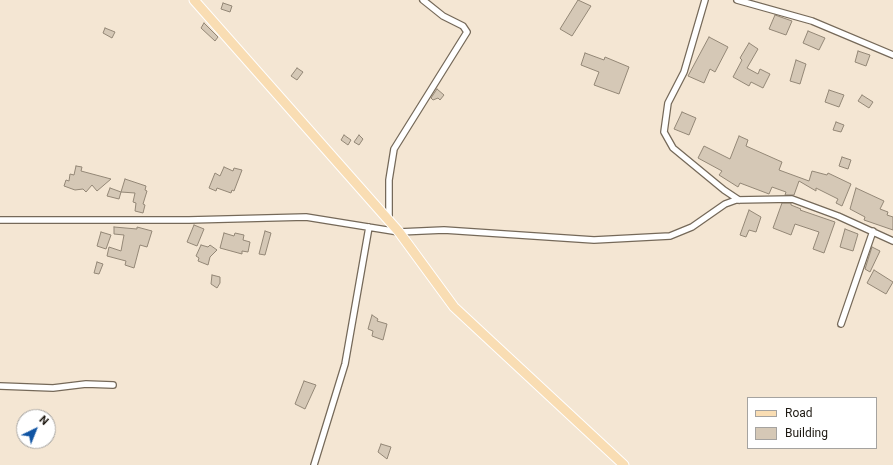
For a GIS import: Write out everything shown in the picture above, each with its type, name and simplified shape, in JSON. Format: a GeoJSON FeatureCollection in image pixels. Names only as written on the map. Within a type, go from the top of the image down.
{"type":"FeatureCollection","features":[{"type":"Feature","properties":{"kind":"main road"},"geometry":{"type":"LineString","coordinates":[[194,0],[398,232],[454,307],[624,465]]}},
{"type":"Feature","properties":{"kind":"street"},"geometry":{"type":"LineString","coordinates":[[389,222],[389,180],[394,149],[467,32],[463,26],[443,16],[423,0]]}},
{"type":"Feature","properties":{"kind":"street"},"geometry":{"type":"LineString","coordinates":[[705,0],[684,72],[668,103],[664,132],[673,148],[724,190],[739,200]]}},
{"type":"Feature","properties":{"kind":"street"},"geometry":{"type":"LineString","coordinates":[[737,0],[812,21],[893,55]]}},
{"type":"Feature","properties":{"kind":"street"},"geometry":{"type":"LineString","coordinates":[[0,220],[189,220],[306,217],[398,232],[444,230],[594,240],[670,236],[692,227],[725,204],[739,200],[792,200],[838,216],[893,241]]}},
{"type":"Feature","properties":{"kind":"street"},"geometry":{"type":"LineString","coordinates":[[314,465],[345,364],[368,227]]}},
{"type":"Feature","properties":{"kind":"street"},"geometry":{"type":"LineString","coordinates":[[841,324],[873,232]]}},
{"type":"Feature","properties":{"kind":"street"},"geometry":{"type":"LineString","coordinates":[[0,386],[53,388],[86,384],[113,386]]}},
{"type":"Feature","properties":{"kind":"building"},"geometry":{"type":"Polygon","coordinates":[[[578,0],[591,6],[572,36],[560,29],[578,0]]]}},
{"type":"Feature","properties":{"kind":"building"},"geometry":{"type":"Polygon","coordinates":[[[223,3],[232,6],[230,12],[221,9],[223,3]]]}},
{"type":"Feature","properties":{"kind":"building"},"geometry":{"type":"Polygon","coordinates":[[[775,15],[792,21],[786,35],[769,29],[775,15]]]}},
{"type":"Feature","properties":{"kind":"building"},"geometry":{"type":"Polygon","coordinates":[[[204,23],[218,37],[215,41],[201,28],[204,23]]]}},
{"type":"Feature","properties":{"kind":"building"},"geometry":{"type":"Polygon","coordinates":[[[105,28],[115,32],[112,38],[103,33],[105,28]]]}},
{"type":"Feature","properties":{"kind":"building"},"geometry":{"type":"Polygon","coordinates":[[[808,31],[825,38],[819,50],[803,43],[808,31]]]}},
{"type":"Feature","properties":{"kind":"building"},"geometry":{"type":"Polygon","coordinates":[[[709,37],[728,47],[715,72],[710,69],[704,83],[688,76],[709,37]]]}},
{"type":"Feature","properties":{"kind":"building"},"geometry":{"type":"Polygon","coordinates":[[[749,43],[758,49],[747,68],[758,74],[760,69],[770,74],[763,88],[751,82],[749,86],[733,77],[742,60],[740,58],[749,43]]]}},
{"type":"Feature","properties":{"kind":"building"},"geometry":{"type":"Polygon","coordinates":[[[858,51],[870,55],[866,66],[855,62],[858,51]]]}},
{"type":"Feature","properties":{"kind":"building"},"geometry":{"type":"Polygon","coordinates":[[[585,53],[604,60],[605,57],[629,67],[619,94],[594,85],[599,72],[581,65],[585,53]]]}},
{"type":"Feature","properties":{"kind":"building"},"geometry":{"type":"Polygon","coordinates":[[[796,60],[806,64],[800,84],[790,81],[796,60]]]}},
{"type":"Feature","properties":{"kind":"building"},"geometry":{"type":"Polygon","coordinates":[[[297,68],[303,72],[297,80],[291,76],[297,68]]]}},
{"type":"Feature","properties":{"kind":"building"},"geometry":{"type":"Polygon","coordinates":[[[437,89],[444,95],[440,100],[438,98],[433,100],[431,98],[437,89]]]}},
{"type":"Feature","properties":{"kind":"building"},"geometry":{"type":"Polygon","coordinates":[[[829,90],[844,95],[839,107],[825,102],[829,90]]]}},
{"type":"Feature","properties":{"kind":"building"},"geometry":{"type":"Polygon","coordinates":[[[862,95],[873,102],[869,108],[858,101],[862,95]]]}},
{"type":"Feature","properties":{"kind":"building"},"geometry":{"type":"Polygon","coordinates":[[[682,112],[696,118],[689,135],[674,129],[682,112]]]}},
{"type":"Feature","properties":{"kind":"building"},"geometry":{"type":"Polygon","coordinates":[[[836,122],[844,125],[841,132],[833,130],[836,122]]]}},
{"type":"Feature","properties":{"kind":"building"},"geometry":{"type":"Polygon","coordinates":[[[344,135],[351,140],[348,145],[341,140],[344,135]]]}},
{"type":"Feature","properties":{"kind":"building"},"geometry":{"type":"Polygon","coordinates":[[[359,135],[363,139],[359,145],[354,142],[359,135]]]}},
{"type":"Feature","properties":{"kind":"building"},"geometry":{"type":"Polygon","coordinates":[[[739,136],[748,140],[746,146],[782,162],[779,170],[809,181],[812,171],[827,175],[828,173],[851,184],[842,206],[836,203],[838,199],[816,188],[816,191],[799,181],[794,195],[785,195],[786,192],[772,187],[769,194],[740,183],[738,187],[719,175],[722,171],[698,158],[704,146],[730,159],[739,136]]]}},
{"type":"Feature","properties":{"kind":"building"},"geometry":{"type":"Polygon","coordinates":[[[842,157],[851,160],[848,169],[839,166],[842,157]]]}},
{"type":"Feature","properties":{"kind":"building"},"geometry":{"type":"Polygon","coordinates":[[[76,166],[82,167],[81,171],[111,179],[97,191],[92,185],[86,192],[83,189],[75,190],[64,186],[66,180],[69,181],[70,174],[74,175],[76,166]]]}},
{"type":"Feature","properties":{"kind":"building"},"geometry":{"type":"Polygon","coordinates":[[[224,167],[233,171],[234,168],[242,170],[234,191],[232,190],[231,193],[217,188],[216,191],[209,188],[215,173],[220,176],[224,167]]]}},
{"type":"Feature","properties":{"kind":"building"},"geometry":{"type":"Polygon","coordinates":[[[125,179],[146,186],[145,190],[147,191],[143,204],[145,205],[143,213],[135,211],[136,203],[133,202],[135,193],[121,192],[125,179]]]}},
{"type":"Feature","properties":{"kind":"building"},"geometry":{"type":"Polygon","coordinates":[[[110,188],[121,192],[119,199],[107,196],[110,188]]]}},
{"type":"Feature","properties":{"kind":"building"},"geometry":{"type":"Polygon","coordinates":[[[856,188],[884,201],[880,209],[888,212],[887,215],[893,217],[893,230],[864,220],[865,217],[850,209],[856,188]]]}},
{"type":"Feature","properties":{"kind":"building"},"geometry":{"type":"Polygon","coordinates":[[[782,203],[791,203],[791,205],[801,209],[800,210],[835,222],[824,253],[813,249],[819,232],[795,224],[791,235],[773,228],[782,203]]]}},
{"type":"Feature","properties":{"kind":"building"},"geometry":{"type":"Polygon","coordinates":[[[749,210],[761,217],[756,232],[749,230],[746,237],[740,235],[749,210]]]}},
{"type":"Feature","properties":{"kind":"building"},"geometry":{"type":"Polygon","coordinates":[[[194,225],[204,229],[197,246],[187,242],[194,225]]]}},
{"type":"Feature","properties":{"kind":"building"},"geometry":{"type":"Polygon","coordinates":[[[114,227],[137,229],[137,227],[152,231],[147,247],[140,245],[134,268],[125,265],[126,261],[107,256],[109,247],[121,251],[124,235],[114,234],[114,227]]]}},
{"type":"Feature","properties":{"kind":"building"},"geometry":{"type":"Polygon","coordinates":[[[845,229],[858,234],[853,251],[840,247],[845,229]]]}},
{"type":"Feature","properties":{"kind":"building"},"geometry":{"type":"Polygon","coordinates":[[[265,231],[271,233],[265,255],[259,254],[265,231]]]}},
{"type":"Feature","properties":{"kind":"building"},"geometry":{"type":"Polygon","coordinates":[[[101,232],[111,235],[106,249],[97,246],[101,232]]]}},
{"type":"Feature","properties":{"kind":"building"},"geometry":{"type":"Polygon","coordinates":[[[224,233],[234,236],[235,233],[244,235],[243,240],[250,242],[248,252],[242,251],[242,254],[220,248],[224,233]]]}},
{"type":"Feature","properties":{"kind":"building"},"geometry":{"type":"Polygon","coordinates":[[[201,245],[208,247],[210,245],[217,250],[210,257],[208,265],[198,261],[199,258],[196,256],[201,245]]]}},
{"type":"Feature","properties":{"kind":"building"},"geometry":{"type":"Polygon","coordinates":[[[872,247],[880,251],[870,272],[865,269],[872,247]]]}},
{"type":"Feature","properties":{"kind":"building"},"geometry":{"type":"Polygon","coordinates":[[[97,262],[103,264],[99,274],[94,273],[97,262]]]}},
{"type":"Feature","properties":{"kind":"building"},"geometry":{"type":"Polygon","coordinates":[[[874,270],[893,282],[886,294],[867,283],[874,270]]]}},
{"type":"Feature","properties":{"kind":"building"},"geometry":{"type":"Polygon","coordinates":[[[212,275],[220,277],[220,283],[217,288],[211,284],[212,275]]]}},
{"type":"Feature","properties":{"kind":"building"},"geometry":{"type":"Polygon","coordinates":[[[372,315],[378,319],[377,321],[387,324],[383,340],[372,336],[373,331],[368,329],[372,315]]]}},
{"type":"Feature","properties":{"kind":"building"},"geometry":{"type":"Polygon","coordinates":[[[304,381],[316,385],[305,409],[295,404],[304,381]]]}},
{"type":"Feature","properties":{"kind":"building"},"geometry":{"type":"Polygon","coordinates":[[[381,444],[391,447],[387,459],[378,452],[381,444]]]}}]}
